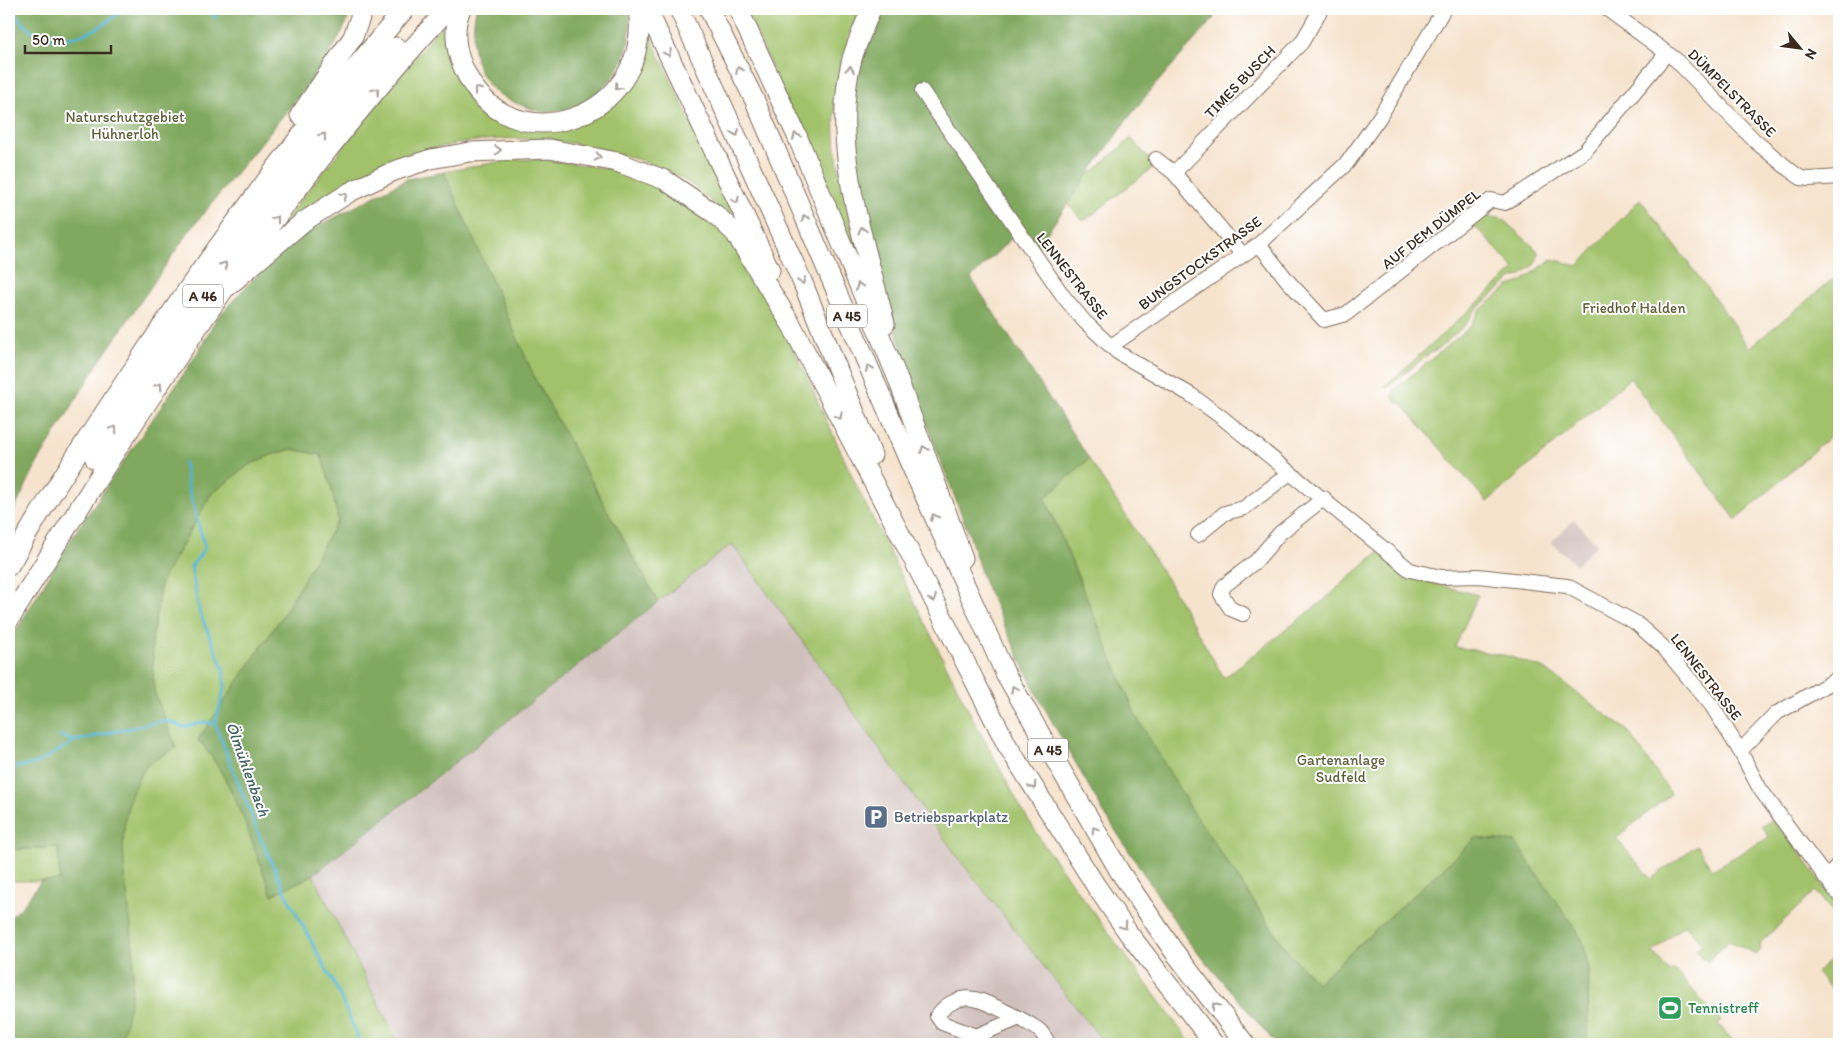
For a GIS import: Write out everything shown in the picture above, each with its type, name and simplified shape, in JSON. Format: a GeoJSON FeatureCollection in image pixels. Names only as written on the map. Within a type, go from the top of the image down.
{"type":"FeatureCollection","features":[{"type":"Feature","properties":{"kind":"highway"},"geometry":{"type":"LineString","coordinates":[[47,500],[116,373],[194,257],[300,115],[354,37],[363,9]]}},
{"type":"Feature","properties":{"kind":"highway"},"geometry":{"type":"LineString","coordinates":[[300,115],[388,9]]}},
{"type":"Feature","properties":{"kind":"highway","name":"A 46"},"geometry":{"type":"LineString","coordinates":[[9,566],[47,500],[184,292],[267,177],[351,71],[405,9]]}},
{"type":"Feature","properties":{"kind":"highway","name":"A 46"},"geometry":{"type":"LineString","coordinates":[[9,606],[118,422],[223,268],[326,131],[430,9]]}},
{"type":"Feature","properties":{"kind":"highway"},"geometry":{"type":"LineString","coordinates":[[9,620],[102,470],[227,287],[291,198],[345,129],[410,50],[448,9]]}},
{"type":"Feature","properties":{"kind":"highway"},"geometry":{"type":"LineString","coordinates":[[462,9],[457,18],[455,39],[459,58],[467,77],[479,95],[494,107],[516,118],[537,122],[556,122],[577,118],[593,110],[620,86],[629,71],[635,54],[639,36],[638,9]]}},
{"type":"Feature","properties":{"kind":"highway"},"geometry":{"type":"LineString","coordinates":[[647,9],[765,259],[792,326]]}},
{"type":"Feature","properties":{"kind":"highway","name":"A 45"},"geometry":{"type":"LineString","coordinates":[[679,9],[802,281],[912,555],[1007,745],[1102,894],[1214,1044]]}},
{"type":"Feature","properties":{"kind":"highway","name":"A 45"},"geometry":{"type":"LineString","coordinates":[[709,9],[755,101],[909,461],[1006,674],[1120,872],[1173,950],[1245,1044]]}},
{"type":"Feature","properties":{"kind":"highway"},"geometry":{"type":"LineString","coordinates":[[738,9],[797,136],[898,379],[953,527],[984,624]]}},
{"type":"Feature","properties":{"kind":"highway"},"geometry":{"type":"LineString","coordinates":[[871,9],[852,59],[845,121],[846,157],[852,191],[898,379]]}},
{"type":"Feature","properties":{"kind":"highway"},"geometry":{"type":"LineString","coordinates":[[227,287],[303,222],[350,192],[394,171],[431,159],[470,152],[550,149],[601,158],[646,172],[682,190],[715,214],[735,233],[792,326],[912,555]]}},
{"type":"Feature","properties":{"kind":"street","name":"TIMES BUSCH"},"geometry":{"type":"LineString","coordinates":[[1174,172],[1302,42],[1321,9]]}},
{"type":"Feature","properties":{"kind":"street","name":"BUNGSTOCKSTRASSE"},"geometry":{"type":"LineString","coordinates":[[1111,346],[1259,244],[1347,162],[1380,118],[1444,9]]}},
{"type":"Feature","properties":{"kind":"street","name":"DÜMPELSTRASSE"},"geometry":{"type":"LineString","coordinates":[[1607,9],[1667,52],[1755,141],[1791,171],[1809,180],[1839,177]]}},
{"type":"Feature","properties":{"kind":"street","name":"AUF DEM DÜMPEL"},"geometry":{"type":"LineString","coordinates":[[1259,244],[1273,264],[1324,320],[1346,314],[1491,200],[1505,204],[1585,151],[1667,52]]}},
{"type":"Feature","properties":{"kind":"street","name":"LENNESTRASSE"},"geometry":{"type":"LineString","coordinates":[[922,91],[1064,297],[1084,321],[1130,361],[1191,395],[1324,498],[1410,570],[1441,577],[1487,576],[1567,586],[1636,623],[1676,661],[1712,706],[1740,751],[1760,789],[1839,896]]}},
{"type":"Feature","properties":{"kind":"street"},"geometry":{"type":"LineString","coordinates":[[1156,159],[1174,172],[1243,255]]}},
{"type":"Feature","properties":{"kind":"street"},"geometry":{"type":"LineString","coordinates":[[1198,535],[1225,513],[1244,508],[1290,473]]}},
{"type":"Feature","properties":{"kind":"street"},"geometry":{"type":"LineString","coordinates":[[1243,614],[1231,610],[1221,594],[1224,586],[1260,557],[1280,533],[1324,498]]}},
{"type":"Feature","properties":{"kind":"street"},"geometry":{"type":"LineString","coordinates":[[1740,751],[1777,713],[1839,678]]}},
{"type":"Feature","properties":{"kind":"street"},"geometry":{"type":"LineString","coordinates":[[1825,878],[1839,864]]}},
{"type":"Feature","properties":{"kind":"street"},"geometry":{"type":"LineString","coordinates":[[1017,1019],[976,1036],[942,1023],[937,1016],[942,1008],[954,1002],[974,999],[1017,1019],[1041,1032],[1049,1044]]}},
{"type":"Feature","properties":{"kind":"shaded area"},"geometry":{"type":"Polygon","coordinates":[[[1574,520],[1597,544],[1576,565],[1551,542],[1574,520]]]}},
{"type":"Feature","properties":{"kind":"shaded area"},"geometry":{"type":"Polygon","coordinates":[[[732,544],[959,859],[1105,1044],[399,1044],[313,875],[732,544]]]}},
{"type":"Feature","properties":{"kind":"green space","name":"Naturschutzgebiet Hühnerloh"},"geometry":{"type":"Polygon","coordinates":[[[9,9],[350,9],[347,22],[335,45],[303,91],[187,234],[97,365],[35,467],[9,521],[9,9]]]}},
{"type":"Feature","properties":{"kind":"green space"},"geometry":{"type":"Polygon","coordinates":[[[476,9],[628,9],[630,28],[628,45],[622,62],[612,77],[586,101],[569,108],[551,112],[539,111],[506,98],[493,89],[484,79],[478,67],[473,40],[476,9]]]}},
{"type":"Feature","properties":{"kind":"green space"},"geometry":{"type":"Polygon","coordinates":[[[746,9],[860,9],[845,47],[837,83],[834,117],[841,183],[870,291],[746,9]]]}},
{"type":"Feature","properties":{"kind":"green space"},"geometry":{"type":"Polygon","coordinates":[[[880,9],[1217,9],[1213,19],[1126,121],[1037,247],[1023,227],[971,278],[1089,459],[1045,498],[1136,716],[1190,807],[1287,951],[1317,983],[1476,838],[1515,842],[1582,939],[1589,970],[1587,1044],[1276,1044],[1188,941],[1104,813],[1037,695],[984,582],[969,534],[912,386],[872,249],[852,139],[853,100],[863,51],[880,9]]]}},
{"type":"Feature","properties":{"kind":"green space"},"geometry":{"type":"Polygon","coordinates":[[[442,24],[452,68],[462,87],[477,105],[582,123],[601,114],[617,100],[628,86],[646,27],[740,228],[689,183],[659,167],[605,150],[559,141],[515,139],[471,142],[429,150],[388,163],[348,182],[310,205],[274,233],[442,24]]]}},
{"type":"Feature","properties":{"kind":"green space"},"geometry":{"type":"Polygon","coordinates":[[[1131,138],[1155,166],[1084,221],[1062,199],[1131,138]]]}},
{"type":"Feature","properties":{"kind":"green space"},"geometry":{"type":"Polygon","coordinates":[[[541,159],[604,168],[634,176],[659,186],[715,224],[732,244],[771,299],[857,487],[970,713],[1021,808],[1046,848],[1191,1044],[1105,1044],[959,859],[732,544],[658,602],[536,381],[444,172],[508,160],[541,159]]]}},
{"type":"Feature","properties":{"kind":"green space"},"geometry":{"type":"Polygon","coordinates":[[[444,172],[536,381],[658,602],[313,875],[272,895],[232,793],[211,756],[198,740],[285,612],[338,520],[331,486],[321,455],[292,449],[271,455],[249,465],[211,494],[161,582],[152,640],[154,691],[176,748],[155,759],[145,768],[133,789],[127,811],[124,833],[124,857],[133,950],[133,973],[129,1010],[120,1044],[9,1044],[9,918],[20,909],[41,881],[60,880],[58,847],[9,850],[9,642],[75,533],[197,354],[216,319],[253,279],[304,234],[407,179],[444,172]]]}},
{"type":"Feature","properties":{"kind":"green space","name":"Friedhof Halden"},"geometry":{"type":"Polygon","coordinates":[[[1640,199],[1720,305],[1749,348],[1833,279],[1839,294],[1839,428],[1736,520],[1630,378],[1487,502],[1400,402],[1398,404],[1392,397],[1395,389],[1469,328],[1479,311],[1509,286],[1521,282],[1552,259],[1578,266],[1640,199]]]}},
{"type":"Feature","properties":{"kind":"green space"},"geometry":{"type":"Polygon","coordinates":[[[1483,210],[1489,217],[1501,218],[1536,249],[1539,254],[1534,265],[1520,276],[1511,279],[1474,311],[1466,324],[1437,350],[1428,354],[1387,388],[1384,387],[1515,269],[1470,221],[1483,210]]]}},
{"type":"Feature","properties":{"kind":"green space"},"geometry":{"type":"Polygon","coordinates":[[[292,449],[321,455],[331,486],[338,520],[285,612],[198,740],[211,756],[232,793],[272,895],[313,875],[399,1044],[120,1044],[129,1010],[133,973],[133,950],[124,857],[124,833],[127,811],[133,789],[145,768],[155,759],[176,747],[154,691],[152,640],[161,582],[211,494],[249,465],[271,455],[292,449]]]}},
{"type":"Feature","properties":{"kind":"green space","name":"Gartenanlage Sudfeld"},"geometry":{"type":"Polygon","coordinates":[[[1089,459],[1167,579],[1224,678],[1324,600],[1378,552],[1406,574],[1420,580],[1478,595],[1455,647],[1508,656],[1545,669],[1628,731],[1671,794],[1616,838],[1651,879],[1697,845],[1712,870],[1769,837],[1762,826],[1775,818],[1838,906],[1832,911],[1815,891],[1761,942],[1760,951],[1756,954],[1729,941],[1707,962],[1695,950],[1702,944],[1685,924],[1653,952],[1670,972],[1673,969],[1721,1021],[1718,1024],[1736,1044],[1587,1044],[1589,970],[1582,939],[1515,842],[1476,838],[1317,983],[1287,951],[1190,807],[1136,716],[1045,498],[1089,459]]]}},
{"type":"Feature","properties":{"kind":"green space"},"geometry":{"type":"Polygon","coordinates":[[[58,847],[60,881],[9,881],[9,850],[58,847]]]}},
{"type":"Feature","properties":{"kind":"green space"},"geometry":{"type":"Polygon","coordinates":[[[1839,951],[1839,997],[1816,973],[1839,951]]]}},
{"type":"Feature","properties":{"kind":"waterway","name":"Ölmühlenbach"},"geometry":{"type":"LineString","coordinates":[[11,9],[32,31],[59,39],[71,38],[94,30],[114,17],[122,9]]}},
{"type":"Feature","properties":{"kind":"waterway","name":"Ölmühlenbach"},"geometry":{"type":"LineString","coordinates":[[209,9],[216,18]]}},
{"type":"Feature","properties":{"kind":"waterway","name":"Ölmühlenbach"},"geometry":{"type":"LineString","coordinates":[[184,462],[188,487],[205,548],[191,567],[199,611],[223,668],[225,686],[215,724],[259,835],[287,896],[338,991],[361,1044]]}},
{"type":"Feature","properties":{"kind":"waterway"},"geometry":{"type":"LineString","coordinates":[[17,767],[38,763],[75,741],[161,721],[171,722],[183,727],[205,722],[215,724]]}},
{"type":"Feature","properties":{"kind":"waterway"},"geometry":{"type":"LineString","coordinates":[[60,736],[75,741]]}},
{"type":"Feature","properties":{"kind":"place","name":"Betriebsparkplatz"},"geometry":{"type":"Point","coordinates":[876,817]}},
{"type":"Feature","properties":{"kind":"place","name":"Tennistreff"},"geometry":{"type":"Point","coordinates":[1670,1008]}}]}
